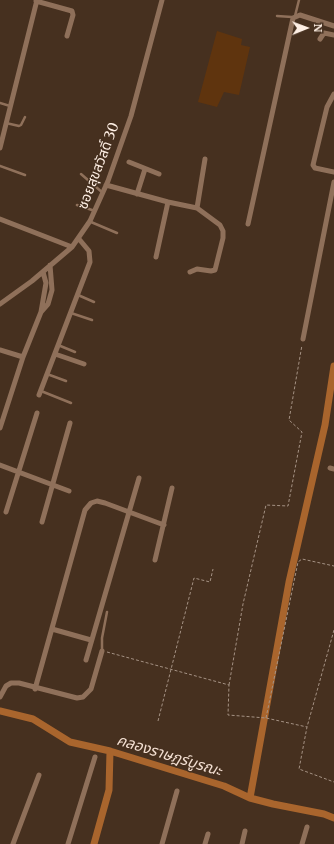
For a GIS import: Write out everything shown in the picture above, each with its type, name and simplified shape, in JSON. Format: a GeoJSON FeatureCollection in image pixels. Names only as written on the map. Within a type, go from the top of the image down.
{"type":"FeatureCollection","features":[{"type":"Feature","properties":{"kind":"street","name":"ซอยสุขสวัสดิ์ 30"},"geometry":{"type":"LineString","coordinates":[[0,304],[43,272],[72,247],[79,239],[90,221],[103,193],[131,116],[162,0]]}},
{"type":"Feature","properties":{"kind":"street"},"geometry":{"type":"LineString","coordinates":[[0,148],[36,1],[72,11],[73,15],[67,36]]}},
{"type":"Feature","properties":{"kind":"street"},"geometry":{"type":"LineString","coordinates":[[248,224],[294,17],[300,15],[334,26]]}},
{"type":"Feature","properties":{"kind":"street"},"geometry":{"type":"LineString","coordinates":[[320,39],[324,33],[334,35]]}},
{"type":"Feature","properties":{"kind":"street"},"geometry":{"type":"LineString","coordinates":[[334,94],[327,107],[313,165],[315,168],[334,172]]}},
{"type":"Feature","properties":{"kind":"street"},"geometry":{"type":"LineString","coordinates":[[197,208],[205,159]]}},
{"type":"Feature","properties":{"kind":"street"},"geometry":{"type":"LineString","coordinates":[[129,162],[159,174]]}},
{"type":"Feature","properties":{"kind":"street"},"geometry":{"type":"LineString","coordinates":[[137,194],[146,168]]}},
{"type":"Feature","properties":{"kind":"street"},"geometry":{"type":"LineString","coordinates":[[303,339],[334,182]]}},
{"type":"Feature","properties":{"kind":"street"},"geometry":{"type":"LineString","coordinates":[[106,185],[168,202],[197,208],[220,225],[223,231],[223,238],[215,270],[211,271],[197,269],[190,272]]}},
{"type":"Feature","properties":{"kind":"street"},"geometry":{"type":"LineString","coordinates":[[156,257],[168,202]]}},
{"type":"Feature","properties":{"kind":"street"},"geometry":{"type":"LineString","coordinates":[[0,219],[72,247]]}},
{"type":"Feature","properties":{"kind":"street"},"geometry":{"type":"LineString","coordinates":[[40,393],[90,258],[89,251],[79,239]]}},
{"type":"Feature","properties":{"kind":"street"},"geometry":{"type":"LineString","coordinates":[[41,312],[48,304],[52,290],[50,266]]}},
{"type":"Feature","properties":{"kind":"street"},"geometry":{"type":"LineString","coordinates":[[0,428],[23,357],[41,312],[46,283],[43,272]]}},
{"type":"Feature","properties":{"kind":"street"},"geometry":{"type":"LineString","coordinates":[[0,350],[23,357]]}},
{"type":"Feature","properties":{"kind":"street"},"geometry":{"type":"LineString","coordinates":[[55,354],[84,364]]}},
{"type":"Feature","properties":{"kind":"street"},"geometry":{"type":"LineString","coordinates":[[6,512],[37,413]]}},
{"type":"Feature","properties":{"kind":"street"},"geometry":{"type":"LineString","coordinates":[[42,522],[51,485],[70,423]]}},
{"type":"Feature","properties":{"kind":"street"},"geometry":{"type":"LineString","coordinates":[[0,465],[69,491]]}},
{"type":"Feature","properties":{"kind":"street"},"geometry":{"type":"LineString","coordinates":[[86,660],[139,478]]}},
{"type":"Feature","properties":{"kind":"street"},"geometry":{"type":"LineString","coordinates":[[155,560],[172,488]]}},
{"type":"Feature","properties":{"kind":"street"},"geometry":{"type":"LineString","coordinates":[[35,689],[84,510],[91,503],[97,501],[164,525]]}},
{"type":"Feature","properties":{"kind":"street"},"geometry":{"type":"LineString","coordinates":[[52,628],[91,640]]}},
{"type":"Feature","properties":{"kind":"street"},"geometry":{"type":"LineString","coordinates":[[0,697],[6,686],[11,683],[19,683],[35,689],[78,698],[83,697],[91,689],[102,651]]}},
{"type":"Feature","properties":{"kind":"street"},"geometry":{"type":"LineString","coordinates":[[68,844],[95,757]]}},
{"type":"Feature","properties":{"kind":"street"},"geometry":{"type":"LineString","coordinates":[[13,844],[39,775]]}},
{"type":"Feature","properties":{"kind":"street"},"geometry":{"type":"LineString","coordinates":[[162,844],[177,791]]}},
{"type":"Feature","properties":{"kind":"street"},"geometry":{"type":"LineString","coordinates":[[302,844],[307,827]]}},
{"type":"Feature","properties":{"kind":"street"},"geometry":{"type":"LineString","coordinates":[[243,844],[245,831]]}},
{"type":"Feature","properties":{"kind":"street"},"geometry":{"type":"LineString","coordinates":[[205,844],[208,834]]}},
{"type":"Feature","properties":{"kind":"lane"},"geometry":{"type":"LineString","coordinates":[[277,16],[294,17],[299,0]]}},
{"type":"Feature","properties":{"kind":"lane"},"geometry":{"type":"LineString","coordinates":[[0,103],[10,106]]}},
{"type":"Feature","properties":{"kind":"lane"},"geometry":{"type":"LineString","coordinates":[[6,123],[21,125],[25,117]]}},
{"type":"Feature","properties":{"kind":"lane"},"geometry":{"type":"LineString","coordinates":[[0,166],[25,175]]}},
{"type":"Feature","properties":{"kind":"lane"},"geometry":{"type":"LineString","coordinates":[[81,174],[103,193]]}},
{"type":"Feature","properties":{"kind":"lane"},"geometry":{"type":"LineString","coordinates":[[77,205],[95,211]]}},
{"type":"Feature","properties":{"kind":"lane"},"geometry":{"type":"LineString","coordinates":[[90,221],[117,233]]}},
{"type":"Feature","properties":{"kind":"lane"},"geometry":{"type":"LineString","coordinates":[[77,295],[94,302]]}},
{"type":"Feature","properties":{"kind":"lane"},"geometry":{"type":"LineString","coordinates":[[70,313],[92,320]]}},
{"type":"Feature","properties":{"kind":"lane"},"geometry":{"type":"LineString","coordinates":[[58,345],[74,352]]}},
{"type":"Feature","properties":{"kind":"lane"},"geometry":{"type":"LineString","coordinates":[[47,374],[66,380]]}},
{"type":"Feature","properties":{"kind":"lane"},"geometry":{"type":"LineString","coordinates":[[40,393],[71,403]]}},
{"type":"Feature","properties":{"kind":"lane"},"geometry":{"type":"LineString","coordinates":[[102,651],[102,638],[107,612]]}},
{"type":"Feature","properties":{"kind":"path"},"geometry":{"type":"LineString","coordinates":[[303,339],[289,420],[302,432],[288,506],[266,505],[243,604],[229,685],[228,715],[266,718],[307,727]]}},
{"type":"Feature","properties":{"kind":"path"},"geometry":{"type":"LineString","coordinates":[[266,718],[298,562],[302,559],[334,566]]}},
{"type":"Feature","properties":{"kind":"path"},"geometry":{"type":"LineString","coordinates":[[158,721],[194,578],[210,582],[213,569]]}},
{"type":"Feature","properties":{"kind":"path"},"geometry":{"type":"LineString","coordinates":[[334,630],[307,727],[299,769],[334,782]]}},
{"type":"Feature","properties":{"kind":"path"},"geometry":{"type":"LineString","coordinates":[[102,651],[229,685]]}},
{"type":"Feature","properties":{"kind":"shaded area"},"geometry":{"type":"Polygon","coordinates":[[[217,31],[242,39],[241,45],[250,47],[239,95],[224,92],[217,107],[198,102],[217,31]]]}},
{"type":"Feature","properties":{"kind":"waterway"},"geometry":{"type":"LineString","coordinates":[[250,798],[289,582],[325,425],[334,366]]}},
{"type":"Feature","properties":{"kind":"waterway","name":"คลองราษฎร์บูรณะ"},"geometry":{"type":"LineString","coordinates":[[0,711],[33,719],[70,742],[110,751],[224,786],[250,798],[324,814],[334,818]]}},
{"type":"Feature","properties":{"kind":"waterway"},"geometry":{"type":"LineString","coordinates":[[94,844],[109,790],[110,751]]}}]}
